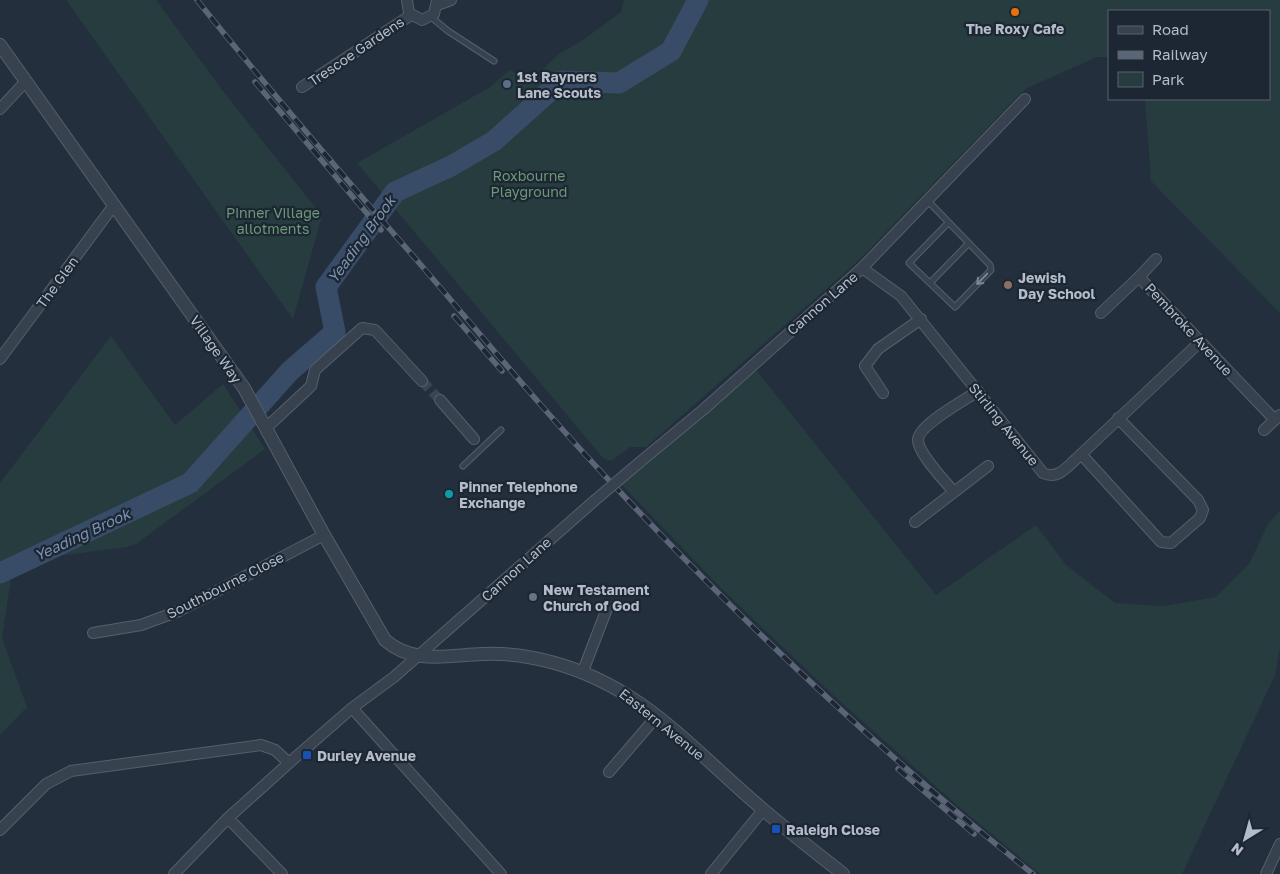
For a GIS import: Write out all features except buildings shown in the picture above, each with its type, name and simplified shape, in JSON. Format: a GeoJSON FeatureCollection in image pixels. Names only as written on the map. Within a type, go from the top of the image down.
{"type":"FeatureCollection","features":[{"type":"Feature","properties":{"kind":"street"},"geometry":{"type":"LineString","coordinates":[[407,0],[406,6],[411,15],[418,20],[431,17],[437,2],[451,0]]}},
{"type":"Feature","properties":{"kind":"street","name":"Trescoe Gardens"},"geometry":{"type":"LineString","coordinates":[[302,87],[411,15]]}},
{"type":"Feature","properties":{"kind":"street","name":"Village Way"},"geometry":{"type":"LineString","coordinates":[[0,45],[256,410],[324,535],[385,640],[395,648],[417,656]]}},
{"type":"Feature","properties":{"kind":"street"},"geometry":{"type":"LineString","coordinates":[[0,110],[26,81]]}},
{"type":"Feature","properties":{"kind":"street","name":"Cannon Lane"},"geometry":{"type":"LineString","coordinates":[[174,874],[228,818],[289,763],[352,708],[417,656],[594,501],[704,409],[862,268],[1025,99]]}},
{"type":"Feature","properties":{"kind":"street","name":"The Glen"},"geometry":{"type":"LineString","coordinates":[[0,358],[114,205]]}},
{"type":"Feature","properties":{"kind":"street"},"geometry":{"type":"LineString","coordinates":[[1140,277],[1156,259]]}},
{"type":"Feature","properties":{"kind":"street","name":"Stirling Avenue"},"geometry":{"type":"LineString","coordinates":[[862,268],[901,296],[1043,473],[1050,476],[1058,475],[1200,342]]}},
{"type":"Feature","properties":{"kind":"street","name":"Pembroke Avenue"},"geometry":{"type":"LineString","coordinates":[[1101,313],[1140,277],[1200,342],[1277,417],[1264,430]]}},
{"type":"Feature","properties":{"kind":"street"},"geometry":{"type":"LineString","coordinates":[[883,393],[865,366],[878,349],[921,319]]}},
{"type":"Feature","properties":{"kind":"street"},"geometry":{"type":"LineString","coordinates":[[266,428],[312,386],[315,370],[362,328],[375,330],[422,380]]}},
{"type":"Feature","properties":{"kind":"street"},"geometry":{"type":"LineString","coordinates":[[953,491],[921,449],[918,439],[922,429],[978,391]]}},
{"type":"Feature","properties":{"kind":"street"},"geometry":{"type":"LineString","coordinates":[[440,400],[474,438]]}},
{"type":"Feature","properties":{"kind":"street"},"geometry":{"type":"LineString","coordinates":[[1081,454],[1161,542],[1171,543],[1200,518],[1203,510],[1198,500],[1118,418]]}},
{"type":"Feature","properties":{"kind":"street"},"geometry":{"type":"LineString","coordinates":[[915,522],[988,466]]}},
{"type":"Feature","properties":{"kind":"street","name":"Southbourne Close"},"geometry":{"type":"LineString","coordinates":[[93,633],[141,625],[179,611],[324,535]]}},
{"type":"Feature","properties":{"kind":"street"},"geometry":{"type":"LineString","coordinates":[[582,672],[608,606]]}},
{"type":"Feature","properties":{"kind":"street","name":"Eastern Avenue"},"geometry":{"type":"LineString","coordinates":[[417,656],[442,658],[507,654],[550,662],[582,672],[620,689],[657,716],[763,810],[842,874]]}},
{"type":"Feature","properties":{"kind":"street"},"geometry":{"type":"LineString","coordinates":[[352,708],[501,874]]}},
{"type":"Feature","properties":{"kind":"street"},"geometry":{"type":"LineString","coordinates":[[610,772],[657,716]]}},
{"type":"Feature","properties":{"kind":"street"},"geometry":{"type":"LineString","coordinates":[[0,830],[46,784],[71,771],[261,746],[275,750],[289,763]]}},
{"type":"Feature","properties":{"kind":"street"},"geometry":{"type":"LineString","coordinates":[[712,874],[763,810]]}},
{"type":"Feature","properties":{"kind":"street"},"geometry":{"type":"LineString","coordinates":[[228,818],[282,874]]}},
{"type":"Feature","properties":{"kind":"street"},"geometry":{"type":"LineString","coordinates":[[1266,874],[1280,844]]}},
{"type":"Feature","properties":{"kind":"lane"},"geometry":{"type":"LineString","coordinates":[[431,17],[448,31],[494,61]]}},
{"type":"Feature","properties":{"kind":"lane"},"geometry":{"type":"LineString","coordinates":[[928,201],[990,265],[991,270],[954,307],[909,263],[948,223]]}},
{"type":"Feature","properties":{"kind":"lane"},"geometry":{"type":"LineString","coordinates":[[930,283],[969,243]]}},
{"type":"Feature","properties":{"kind":"lane"},"geometry":{"type":"LineString","coordinates":[[463,466],[501,430]]}},
{"type":"Feature","properties":{"kind":"lane"},"geometry":{"type":"LineString","coordinates":[[474,438],[482,448]]}},
{"type":"Feature","properties":{"kind":"green space","name":"Pinner Village allotments"},"geometry":{"type":"Polygon","coordinates":[[[66,0],[156,0],[223,91],[322,216],[293,319],[66,0]]]}},
{"type":"Feature","properties":{"kind":"green space","name":"Roxbourne Playground"},"geometry":{"type":"Polygon","coordinates":[[[624,0],[1280,0],[1280,313],[1151,181],[1145,100],[1270,100],[1270,10],[1108,10],[1108,57],[1097,57],[1025,89],[858,261],[646,447],[630,447],[611,461],[603,458],[357,163],[490,87],[510,70],[530,81],[559,54],[583,40],[621,12],[624,0]]]}},
{"type":"Feature","properties":{"kind":"green space"},"geometry":{"type":"Polygon","coordinates":[[[111,336],[175,425],[223,384],[265,449],[136,544],[127,547],[58,556],[11,578],[2,638],[27,707],[0,735],[0,483],[111,336]]]}},
{"type":"Feature","properties":{"kind":"green space"},"geometry":{"type":"Polygon","coordinates":[[[756,370],[936,595],[1036,525],[1066,565],[1115,603],[1163,606],[1216,597],[1249,564],[1268,524],[1280,511],[1280,648],[1275,675],[1182,874],[1040,874],[959,807],[834,696],[722,589],[621,484],[756,370]]]}},
{"type":"Feature","properties":{"kind":"waterway","name":"Yeading Brook"},"geometry":{"type":"LineString","coordinates":[[0,573],[190,483],[290,371],[335,332],[326,287],[395,192],[451,166],[494,141],[561,81],[619,83],[671,51],[698,0]]}},
{"type":"Feature","properties":{"kind":"tunnel"},"geometry":{"type":"LineString","coordinates":[[422,381],[440,400]]}},
{"type":"Feature","properties":{"kind":"railway"},"geometry":{"type":"LineString","coordinates":[[197,0],[307,134],[520,381],[570,438],[670,545],[770,643],[873,739],[925,785],[1033,874]]}},
{"type":"Feature","properties":{"kind":"railway"},"geometry":{"type":"LineString","coordinates":[[255,82],[381,230]]}},
{"type":"Feature","properties":{"kind":"railway"},"geometry":{"type":"LineString","coordinates":[[454,316],[502,371]]}},
{"type":"Feature","properties":{"kind":"railway"},"geometry":{"type":"LineString","coordinates":[[898,769],[974,834]]}},
{"type":"Feature","properties":{"kind":"place","name":"The Roxy Cafe"},"geometry":{"type":"Point","coordinates":[1015,12]}},
{"type":"Feature","properties":{"kind":"place","name":"1st Rayners Lane Scouts"},"geometry":{"type":"Point","coordinates":[507,84]}},
{"type":"Feature","properties":{"kind":"place","name":"Jewish Day School"},"geometry":{"type":"Point","coordinates":[1008,285]}},
{"type":"Feature","properties":{"kind":"place","name":"Pinner Telephone Exchange"},"geometry":{"type":"Point","coordinates":[449,494]}},
{"type":"Feature","properties":{"kind":"place","name":"New Testament Church of God"},"geometry":{"type":"Point","coordinates":[533,597]}},
{"type":"Feature","properties":{"kind":"place","name":"Durley Avenue"},"geometry":{"type":"Point","coordinates":[307,755]}},
{"type":"Feature","properties":{"kind":"place","name":"Raleigh Close"},"geometry":{"type":"Point","coordinates":[776,829]}}]}
